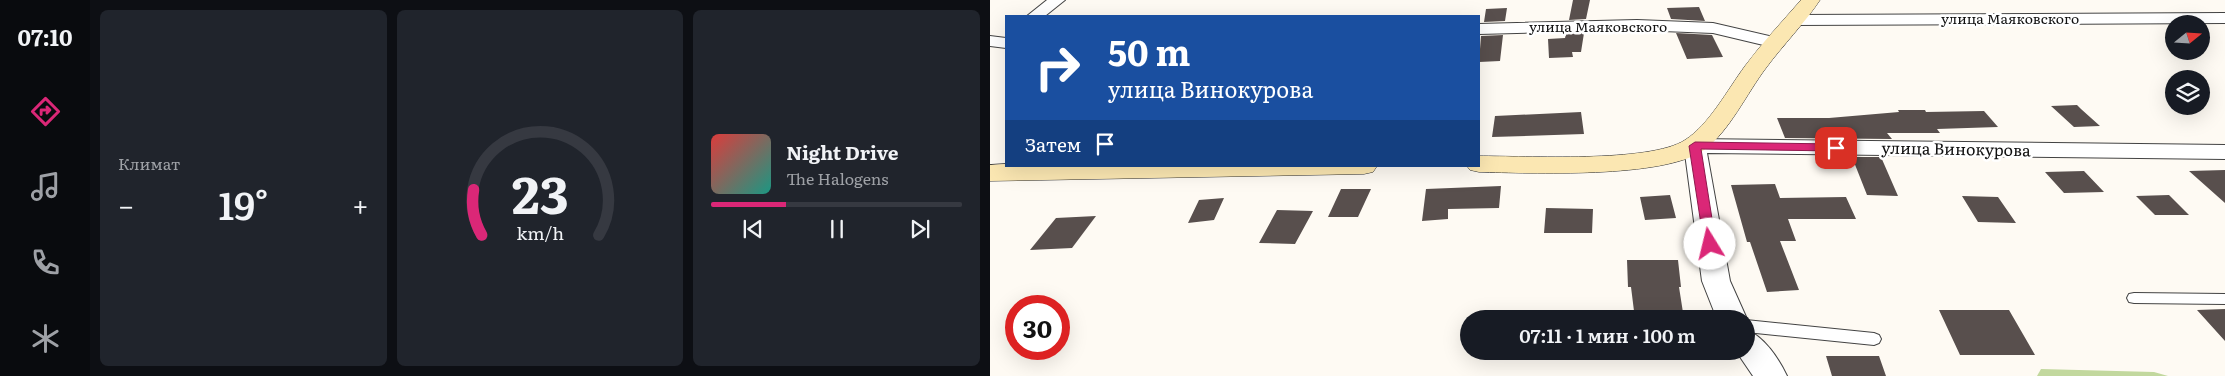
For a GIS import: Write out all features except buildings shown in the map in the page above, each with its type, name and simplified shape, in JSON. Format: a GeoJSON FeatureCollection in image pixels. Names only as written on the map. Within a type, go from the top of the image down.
{"type":"FeatureCollection","features":[{"type":"Feature","properties":{"kind":"main road"},"geometry":{"type":"LineString","coordinates":[[1695,146],[1811,0]]}},
{"type":"Feature","properties":{"kind":"main road","name":"улица Винокурова"},"geometry":{"type":"LineString","coordinates":[[1480,164],[1623,162],[1672,156],[1695,146]]}},
{"type":"Feature","properties":{"kind":"main road"},"geometry":{"type":"LineString","coordinates":[[990,173],[1311,167]]}},
{"type":"Feature","properties":{"kind":"street"},"geometry":{"type":"LineString","coordinates":[[1036,15],[1058,0]]}},
{"type":"Feature","properties":{"kind":"street","name":"улица Маяковского"},"geometry":{"type":"LineString","coordinates":[[1795,20],[2225,18]]}},
{"type":"Feature","properties":{"kind":"street","name":"улица Маяковского"},"geometry":{"type":"LineString","coordinates":[[1480,29],[1637,25],[1713,28],[1776,42]]}},
{"type":"Feature","properties":{"kind":"street"},"geometry":{"type":"LineString","coordinates":[[1695,146],[1716,281],[1728,310]]}},
{"type":"Feature","properties":{"kind":"street","name":"улица Винокурова"},"geometry":{"type":"LineString","coordinates":[[1695,146],[2225,152]]}},
{"type":"Feature","properties":{"kind":"street"},"geometry":{"type":"LineString","coordinates":[[1755,354],[1772,376]]}},
{"type":"Feature","properties":{"kind":"lane"},"geometry":{"type":"LineString","coordinates":[[2134,298],[2225,298]]}},
{"type":"Feature","properties":{"kind":"lane"},"geometry":{"type":"LineString","coordinates":[[1755,327],[1874,339]]}},
{"type":"Feature","properties":{"kind":"green space"},"geometry":{"type":"Polygon","coordinates":[[[2041,369],[2154,372],[2168,376],[2037,376],[2041,369]]]}},
{"type":"Feature","properties":{"kind":"route"},"geometry":{"type":"LineString","coordinates":[[1710,244],[1695,146],[1836,148]]}}]}
